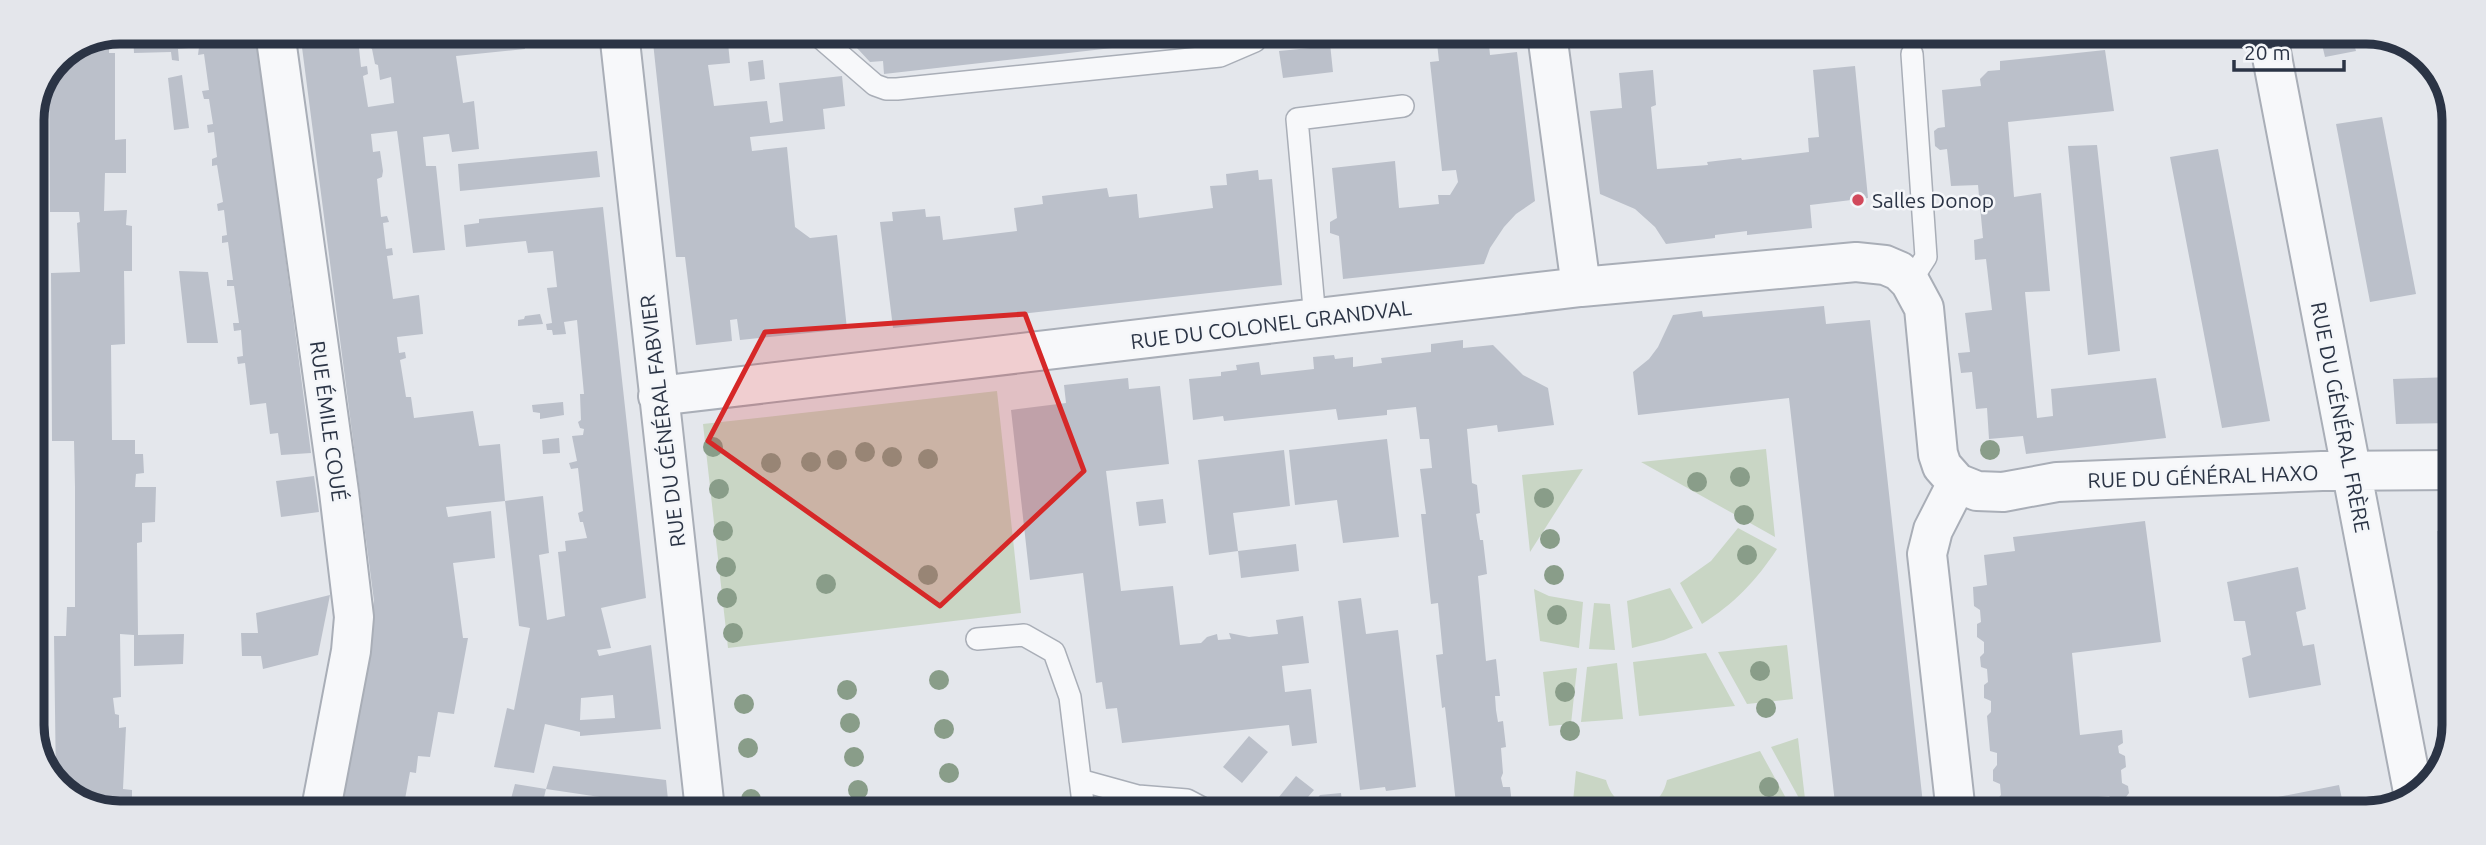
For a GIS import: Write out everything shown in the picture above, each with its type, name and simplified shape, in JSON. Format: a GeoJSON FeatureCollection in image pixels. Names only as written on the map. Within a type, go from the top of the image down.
{"type":"FeatureCollection","features":[{"type":"Feature","properties":{"kind":"street","name":"RUE ÉMILE COUÉ"},"geometry":{"type":"LineString","coordinates":[[277,44],[354,617],[351,651],[323,801]]}},
{"type":"Feature","properties":{"kind":"street","name":"RUE DU GÉNÉRAL FABVIER"},"geometry":{"type":"LineString","coordinates":[[620,44],[704,801]]}},
{"type":"Feature","properties":{"kind":"street"},"geometry":{"type":"LineString","coordinates":[[1549,44],[1581,287]]}},
{"type":"Feature","properties":{"kind":"street","name":"RUE DU GÉNÉRAL FRÈRE"},"geometry":{"type":"LineString","coordinates":[[2270,44],[2412,787]]}},
{"type":"Feature","properties":{"kind":"street","name":"RUE DU COLONEL GRANDVAL"},"geometry":{"type":"LineString","coordinates":[[658,396],[1581,287],[1856,262],[1898,274]]}},
{"type":"Feature","properties":{"kind":"street"},"geometry":{"type":"LineString","coordinates":[[1898,274],[1924,308],[1938,454],[1942,466],[1957,483],[1933,530],[1927,554],[1955,801]]}},
{"type":"Feature","properties":{"kind":"street","name":"RUE DU GÉNÉRAL HAXO"},"geometry":{"type":"LineString","coordinates":[[1957,483],[1977,491],[2003,492],[2057,482],[2442,470]]}},
{"type":"Feature","properties":{"kind":"lane"},"geometry":{"type":"LineString","coordinates":[[828,44],[875,85],[886,89],[1220,56],[1248,44]]}},
{"type":"Feature","properties":{"kind":"lane"},"geometry":{"type":"LineString","coordinates":[[1898,274],[1926,257],[1912,54]]}},
{"type":"Feature","properties":{"kind":"lane"},"geometry":{"type":"LineString","coordinates":[[1315,319],[1297,119],[1403,106]]}},
{"type":"Feature","properties":{"kind":"lane"},"geometry":{"type":"LineString","coordinates":[[977,639],[1024,635],[1054,652],[1070,697],[1083,801]]}},
{"type":"Feature","properties":{"kind":"lane"},"geometry":{"type":"LineString","coordinates":[[1080,780],[1138,796],[1189,801]]}},
{"type":"Feature","properties":{"kind":"highlighted area"},"geometry":{"type":"Polygon","coordinates":[[[1025,314],[1084,471],[940,606],[708,441],[765,332],[1025,314]]]}},
{"type":"Feature","properties":{"kind":"green space"},"geometry":{"type":"Polygon","coordinates":[[[997,391],[1021,613],[728,648],[703,424],[997,391]]]}},
{"type":"Feature","properties":{"kind":"green space"},"geometry":{"type":"Polygon","coordinates":[[[1766,449],[1775,537],[1641,462],[1766,449]]]}},
{"type":"Feature","properties":{"kind":"green space"},"geometry":{"type":"Polygon","coordinates":[[[1583,469],[1530,552],[1522,475],[1583,469]]]}},
{"type":"Feature","properties":{"kind":"green space"},"geometry":{"type":"Polygon","coordinates":[[[1738,528],[1777,549],[1744,591],[1702,624],[1680,583],[1711,561],[1738,528]]]}},
{"type":"Feature","properties":{"kind":"green space"},"geometry":{"type":"Polygon","coordinates":[[[1670,588],[1693,628],[1664,640],[1632,648],[1627,601],[1670,588]]]}},
{"type":"Feature","properties":{"kind":"green space"},"geometry":{"type":"Polygon","coordinates":[[[1534,589],[1549,596],[1583,602],[1579,648],[1540,641],[1534,589]]]}},
{"type":"Feature","properties":{"kind":"green space"},"geometry":{"type":"Polygon","coordinates":[[[1594,603],[1610,604],[1615,650],[1589,649],[1594,603]]]}},
{"type":"Feature","properties":{"kind":"green space"},"geometry":{"type":"Polygon","coordinates":[[[1787,645],[1793,699],[1747,704],[1718,652],[1787,645]]]}},
{"type":"Feature","properties":{"kind":"green space"},"geometry":{"type":"Polygon","coordinates":[[[1706,653],[1735,706],[1639,716],[1633,662],[1706,653]]]}},
{"type":"Feature","properties":{"kind":"green space"},"geometry":{"type":"Polygon","coordinates":[[[1617,663],[1623,719],[1581,722],[1587,667],[1617,663]]]}},
{"type":"Feature","properties":{"kind":"green space"},"geometry":{"type":"Polygon","coordinates":[[[1577,668],[1571,724],[1549,726],[1543,672],[1577,668]]]}},
{"type":"Feature","properties":{"kind":"green space"},"geometry":{"type":"Polygon","coordinates":[[[1798,738],[1805,800],[1800,800],[1771,747],[1798,738]]]}},
{"type":"Feature","properties":{"kind":"green space"},"geometry":{"type":"Polygon","coordinates":[[[1760,751],[1787,800],[1656,801],[1667,780],[1760,751]]]}},
{"type":"Feature","properties":{"kind":"green space"},"geometry":{"type":"Polygon","coordinates":[[[1576,771],[1606,780],[1615,798],[1620,801],[1573,801],[1576,771]]]}},
{"type":"Feature","properties":{"kind":"building"},"geometry":{"type":"Polygon","coordinates":[[[134,44],[258,44],[311,453],[281,455],[278,433],[270,434],[266,403],[250,405],[245,363],[238,364],[237,357],[243,356],[241,330],[234,331],[233,323],[239,323],[234,286],[227,286],[227,280],[233,280],[228,242],[222,243],[222,236],[227,235],[224,210],[218,211],[217,204],[223,202],[217,165],[212,166],[212,159],[217,157],[214,132],[208,133],[207,125],[213,124],[209,99],[204,99],[202,91],[209,90],[204,54],[198,55],[199,47],[178,49],[179,61],[172,60],[171,52],[134,53],[134,44]]]}},
{"type":"Feature","properties":{"kind":"building"},"geometry":{"type":"Polygon","coordinates":[[[302,44],[524,44],[525,49],[456,56],[463,103],[474,101],[479,149],[452,152],[449,134],[423,137],[426,166],[436,166],[445,250],[413,253],[397,131],[371,134],[373,152],[380,151],[383,171],[382,177],[377,179],[381,217],[387,216],[389,222],[383,223],[386,249],[392,248],[393,255],[387,256],[393,299],[419,295],[423,334],[397,337],[399,353],[405,352],[406,358],[400,360],[406,397],[411,397],[414,418],[473,411],[479,446],[500,444],[505,501],[446,507],[448,517],[491,511],[495,558],[453,563],[463,638],[468,638],[454,714],[438,712],[430,757],[418,756],[416,773],[410,772],[405,801],[336,801],[374,601],[302,44]],[[367,45],[359,48],[361,67],[367,66],[368,74],[363,76],[368,107],[394,103],[391,77],[380,80],[378,65],[375,64],[372,49],[367,45]]]}},
{"type":"Feature","properties":{"kind":"building"},"geometry":{"type":"Polygon","coordinates":[[[539,44],[567,44],[539,47],[539,44]]]}},
{"type":"Feature","properties":{"kind":"building"},"geometry":{"type":"Polygon","coordinates":[[[653,44],[728,44],[730,63],[708,65],[714,106],[767,101],[770,123],[783,121],[779,83],[842,76],[845,106],[823,109],[825,129],[750,137],[752,151],[787,147],[795,227],[810,238],[837,235],[847,329],[740,340],[737,319],[730,320],[732,341],[696,345],[685,257],[676,257],[653,44]]]}},
{"type":"Feature","properties":{"kind":"building"},"geometry":{"type":"Polygon","coordinates":[[[853,44],[1147,44],[884,74],[883,61],[870,62],[853,44]]]}},
{"type":"Feature","properties":{"kind":"building"},"geometry":{"type":"Polygon","coordinates":[[[1309,44],[1330,44],[1333,72],[1283,78],[1279,51],[1310,48],[1309,44]]]}},
{"type":"Feature","properties":{"kind":"building"},"geometry":{"type":"Polygon","coordinates":[[[1437,44],[1489,44],[1490,55],[1517,52],[1535,201],[1516,214],[1504,227],[1490,248],[1484,264],[1343,279],[1339,236],[1330,233],[1330,222],[1337,218],[1332,168],[1395,161],[1399,208],[1439,204],[1438,195],[1450,195],[1458,182],[1456,170],[1442,171],[1430,62],[1439,61],[1437,44]]]}},
{"type":"Feature","properties":{"kind":"building"},"geometry":{"type":"Polygon","coordinates":[[[2322,44],[2354,44],[2356,51],[2325,57],[2322,44]]]}},
{"type":"Feature","properties":{"kind":"building"},"geometry":{"type":"Polygon","coordinates":[[[109,45],[109,53],[115,53],[115,140],[126,139],[126,173],[105,173],[104,211],[127,210],[126,225],[132,226],[132,271],[124,271],[125,344],[111,345],[112,440],[135,440],[135,454],[143,454],[144,473],[136,474],[135,487],[156,487],[155,522],[142,523],[142,542],[137,543],[138,635],[184,634],[183,664],[134,666],[134,635],[120,634],[121,697],[113,698],[115,714],[119,715],[119,728],[126,727],[123,789],[132,790],[132,801],[95,797],[73,786],[56,766],[54,636],[66,636],[67,607],[75,607],[75,487],[74,441],[52,441],[51,273],[80,272],[77,223],[80,222],[79,212],[50,212],[49,93],[57,77],[77,57],[109,45]]]}},
{"type":"Feature","properties":{"kind":"building"},"geometry":{"type":"Polygon","coordinates":[[[2105,50],[2114,111],[2008,122],[2014,197],[2041,193],[2050,291],[2025,292],[2037,418],[2053,416],[2051,389],[2156,378],[2166,438],[2026,454],[2023,436],[1989,439],[1987,408],[1976,409],[1972,372],[1961,373],[1958,353],[1970,352],[1965,313],[1992,310],[1986,259],[1975,260],[1974,240],[1983,238],[1978,185],[1951,186],[1947,149],[1940,150],[1935,146],[1934,131],[1945,127],[1942,90],[1981,86],[1980,79],[1988,71],[2000,70],[2000,61],[2105,50]]]}},
{"type":"Feature","properties":{"kind":"building"},"geometry":{"type":"Polygon","coordinates":[[[763,60],[765,79],[750,81],[748,62],[763,60]]]}},
{"type":"Feature","properties":{"kind":"building"},"geometry":{"type":"Polygon","coordinates":[[[1855,66],[1868,198],[1810,205],[1812,228],[1747,235],[1747,231],[1666,244],[1655,227],[1635,209],[1600,194],[1590,111],[1622,108],[1619,73],[1653,70],[1656,105],[1651,107],[1657,169],[1809,152],[1808,138],[1819,137],[1813,70],[1855,66]]]}},
{"type":"Feature","properties":{"kind":"building"},"geometry":{"type":"Polygon","coordinates":[[[182,75],[189,128],[174,130],[168,78],[182,75]]]}},
{"type":"Feature","properties":{"kind":"building"},"geometry":{"type":"Polygon","coordinates":[[[2382,117],[2416,294],[2370,302],[2336,124],[2382,117]]]}},
{"type":"Feature","properties":{"kind":"building"},"geometry":{"type":"Polygon","coordinates":[[[2097,145],[2120,351],[2088,355],[2068,146],[2097,145]]]}},
{"type":"Feature","properties":{"kind":"building"},"geometry":{"type":"Polygon","coordinates":[[[2218,149],[2270,421],[2222,428],[2170,157],[2218,149]]]}},
{"type":"Feature","properties":{"kind":"building"},"geometry":{"type":"Polygon","coordinates":[[[597,151],[600,177],[460,191],[458,164],[597,151]]]}},
{"type":"Feature","properties":{"kind":"building"},"geometry":{"type":"Polygon","coordinates":[[[1258,170],[1259,180],[1272,179],[1282,285],[893,328],[880,222],[893,221],[892,212],[925,209],[926,217],[940,216],[943,240],[1017,231],[1014,208],[1043,204],[1042,196],[1107,188],[1109,197],[1137,194],[1139,218],[1213,208],[1210,186],[1227,185],[1226,174],[1258,170]]]}},
{"type":"Feature","properties":{"kind":"building"},"geometry":{"type":"Polygon","coordinates":[[[603,207],[646,598],[601,608],[611,648],[597,650],[599,656],[651,645],[661,729],[580,736],[580,732],[545,724],[534,773],[494,767],[507,708],[514,710],[530,628],[519,626],[505,501],[543,496],[549,553],[539,555],[547,620],[565,616],[558,552],[566,551],[565,541],[587,538],[578,513],[583,511],[578,468],[571,469],[569,463],[577,461],[572,436],[583,435],[584,429],[580,428],[578,422],[581,420],[580,394],[584,394],[577,320],[564,322],[566,334],[553,335],[552,330],[547,330],[546,324],[552,323],[547,288],[557,287],[553,251],[528,253],[526,241],[466,247],[464,225],[479,223],[479,219],[603,207]],[[613,695],[581,698],[580,720],[615,718],[613,695]]]}},
{"type":"Feature","properties":{"kind":"building"},"geometry":{"type":"Polygon","coordinates":[[[179,271],[208,272],[218,343],[187,343],[179,271]]]}},
{"type":"Feature","properties":{"kind":"building"},"geometry":{"type":"Polygon","coordinates":[[[1824,306],[1826,324],[1870,320],[1923,801],[1835,801],[1789,398],[1638,415],[1633,372],[1649,359],[1658,347],[1673,315],[1702,311],[1703,317],[1824,306]]]}},
{"type":"Feature","properties":{"kind":"building"},"geometry":{"type":"Polygon","coordinates":[[[540,314],[543,324],[518,326],[518,320],[524,319],[525,316],[540,314]]]}},
{"type":"Feature","properties":{"kind":"building"},"geometry":{"type":"Polygon","coordinates":[[[1463,340],[1463,348],[1493,345],[1523,375],[1548,388],[1554,425],[1498,432],[1497,425],[1467,429],[1472,483],[1477,485],[1480,513],[1476,514],[1480,540],[1483,540],[1487,574],[1478,576],[1486,661],[1496,659],[1500,696],[1495,696],[1496,710],[1498,722],[1503,721],[1506,747],[1501,748],[1501,778],[1503,787],[1510,787],[1512,801],[1456,801],[1436,655],[1443,654],[1438,603],[1431,604],[1421,514],[1426,514],[1420,469],[1432,468],[1429,439],[1420,439],[1416,407],[1387,410],[1387,415],[1338,420],[1336,409],[1224,421],[1223,416],[1193,420],[1189,379],[1221,376],[1221,372],[1237,370],[1236,365],[1259,362],[1261,375],[1314,369],[1313,357],[1334,355],[1335,359],[1353,357],[1353,367],[1382,363],[1381,358],[1431,352],[1431,344],[1463,340]]]}},
{"type":"Feature","properties":{"kind":"building"},"geometry":{"type":"Polygon","coordinates":[[[2442,377],[2442,423],[2396,424],[2393,379],[2442,377]]]}},
{"type":"Feature","properties":{"kind":"building"},"geometry":{"type":"Polygon","coordinates":[[[1128,378],[1129,389],[1160,386],[1169,464],[1106,471],[1121,591],[1173,586],[1180,645],[1201,643],[1207,637],[1217,634],[1218,640],[1231,639],[1229,633],[1249,637],[1278,634],[1276,620],[1303,616],[1309,663],[1282,666],[1285,692],[1311,689],[1317,743],[1292,746],[1289,725],[1122,743],[1117,708],[1106,709],[1102,682],[1096,683],[1083,573],[1030,580],[1011,410],[1066,403],[1064,385],[1128,378]]]}},
{"type":"Feature","properties":{"kind":"building"},"geometry":{"type":"Polygon","coordinates":[[[563,402],[564,415],[540,419],[540,413],[533,412],[532,405],[563,402]]]}},
{"type":"Feature","properties":{"kind":"building"},"geometry":{"type":"Polygon","coordinates":[[[559,438],[560,453],[543,454],[542,440],[559,438]]]}},
{"type":"Feature","properties":{"kind":"building"},"geometry":{"type":"Polygon","coordinates":[[[1387,439],[1399,537],[1343,543],[1337,500],[1295,505],[1289,450],[1387,439]]]}},
{"type":"Feature","properties":{"kind":"building"},"geometry":{"type":"Polygon","coordinates":[[[1284,450],[1290,506],[1233,513],[1238,551],[1209,555],[1198,460],[1284,450]]]}},
{"type":"Feature","properties":{"kind":"building"},"geometry":{"type":"Polygon","coordinates":[[[314,476],[319,512],[281,517],[276,481],[314,476]]]}},
{"type":"Feature","properties":{"kind":"building"},"geometry":{"type":"Polygon","coordinates":[[[1163,499],[1166,523],[1139,526],[1136,502],[1163,499]]]}},
{"type":"Feature","properties":{"kind":"building"},"geometry":{"type":"Polygon","coordinates":[[[2145,521],[2161,642],[2072,653],[2080,735],[2122,730],[2123,743],[2118,746],[2119,753],[2125,756],[2126,767],[2121,770],[2122,783],[2128,786],[2129,793],[2123,801],[2114,801],[2109,796],[2098,797],[2097,801],[1996,801],[2001,795],[2000,784],[1993,781],[1997,753],[1990,751],[1987,716],[1991,712],[1991,701],[1984,698],[1984,685],[1988,682],[1987,669],[1981,667],[1980,657],[1984,653],[1984,642],[1977,637],[1977,624],[1981,622],[1980,610],[1974,606],[1973,587],[1987,585],[1984,555],[2015,551],[2013,537],[2145,521]]]}},
{"type":"Feature","properties":{"kind":"building"},"geometry":{"type":"Polygon","coordinates":[[[2437,531],[2442,531],[2442,587],[2438,587],[2437,531]]]}},
{"type":"Feature","properties":{"kind":"building"},"geometry":{"type":"Polygon","coordinates":[[[1296,544],[1299,571],[1241,578],[1238,551],[1296,544]]]}},
{"type":"Feature","properties":{"kind":"building"},"geometry":{"type":"Polygon","coordinates":[[[2298,567],[2306,609],[2296,612],[2303,646],[2314,644],[2321,685],[2249,698],[2242,658],[2251,655],[2245,621],[2234,621],[2227,582],[2298,567]]]}},
{"type":"Feature","properties":{"kind":"building"},"geometry":{"type":"Polygon","coordinates":[[[330,595],[318,655],[263,669],[261,656],[242,656],[241,633],[258,633],[256,613],[330,595]]]}},
{"type":"Feature","properties":{"kind":"building"},"geometry":{"type":"Polygon","coordinates":[[[1361,598],[1366,634],[1398,630],[1416,787],[1386,791],[1385,787],[1360,790],[1338,601],[1361,598]]]}},
{"type":"Feature","properties":{"kind":"building"},"geometry":{"type":"Polygon","coordinates":[[[1249,736],[1268,752],[1242,783],[1223,767],[1249,736]]]}},
{"type":"Feature","properties":{"kind":"building"},"geometry":{"type":"Polygon","coordinates":[[[553,766],[666,780],[668,801],[620,801],[546,789],[553,766]]]}},
{"type":"Feature","properties":{"kind":"building"},"geometry":{"type":"Polygon","coordinates":[[[1296,776],[1314,790],[1305,801],[1276,801],[1296,776]]]}},
{"type":"Feature","properties":{"kind":"building"},"geometry":{"type":"Polygon","coordinates":[[[515,784],[546,789],[543,801],[510,801],[515,784]]]}},
{"type":"Feature","properties":{"kind":"building"},"geometry":{"type":"Polygon","coordinates":[[[2339,785],[2342,801],[2279,801],[2278,797],[2339,785]]]}},
{"type":"Feature","properties":{"kind":"building"},"geometry":{"type":"Polygon","coordinates":[[[1341,793],[1342,801],[1315,801],[1320,795],[1341,793]]]}},
{"type":"Feature","properties":{"kind":"place","name":"Salles Donop"},"geometry":{"type":"Point","coordinates":[1858,200]}}]}
